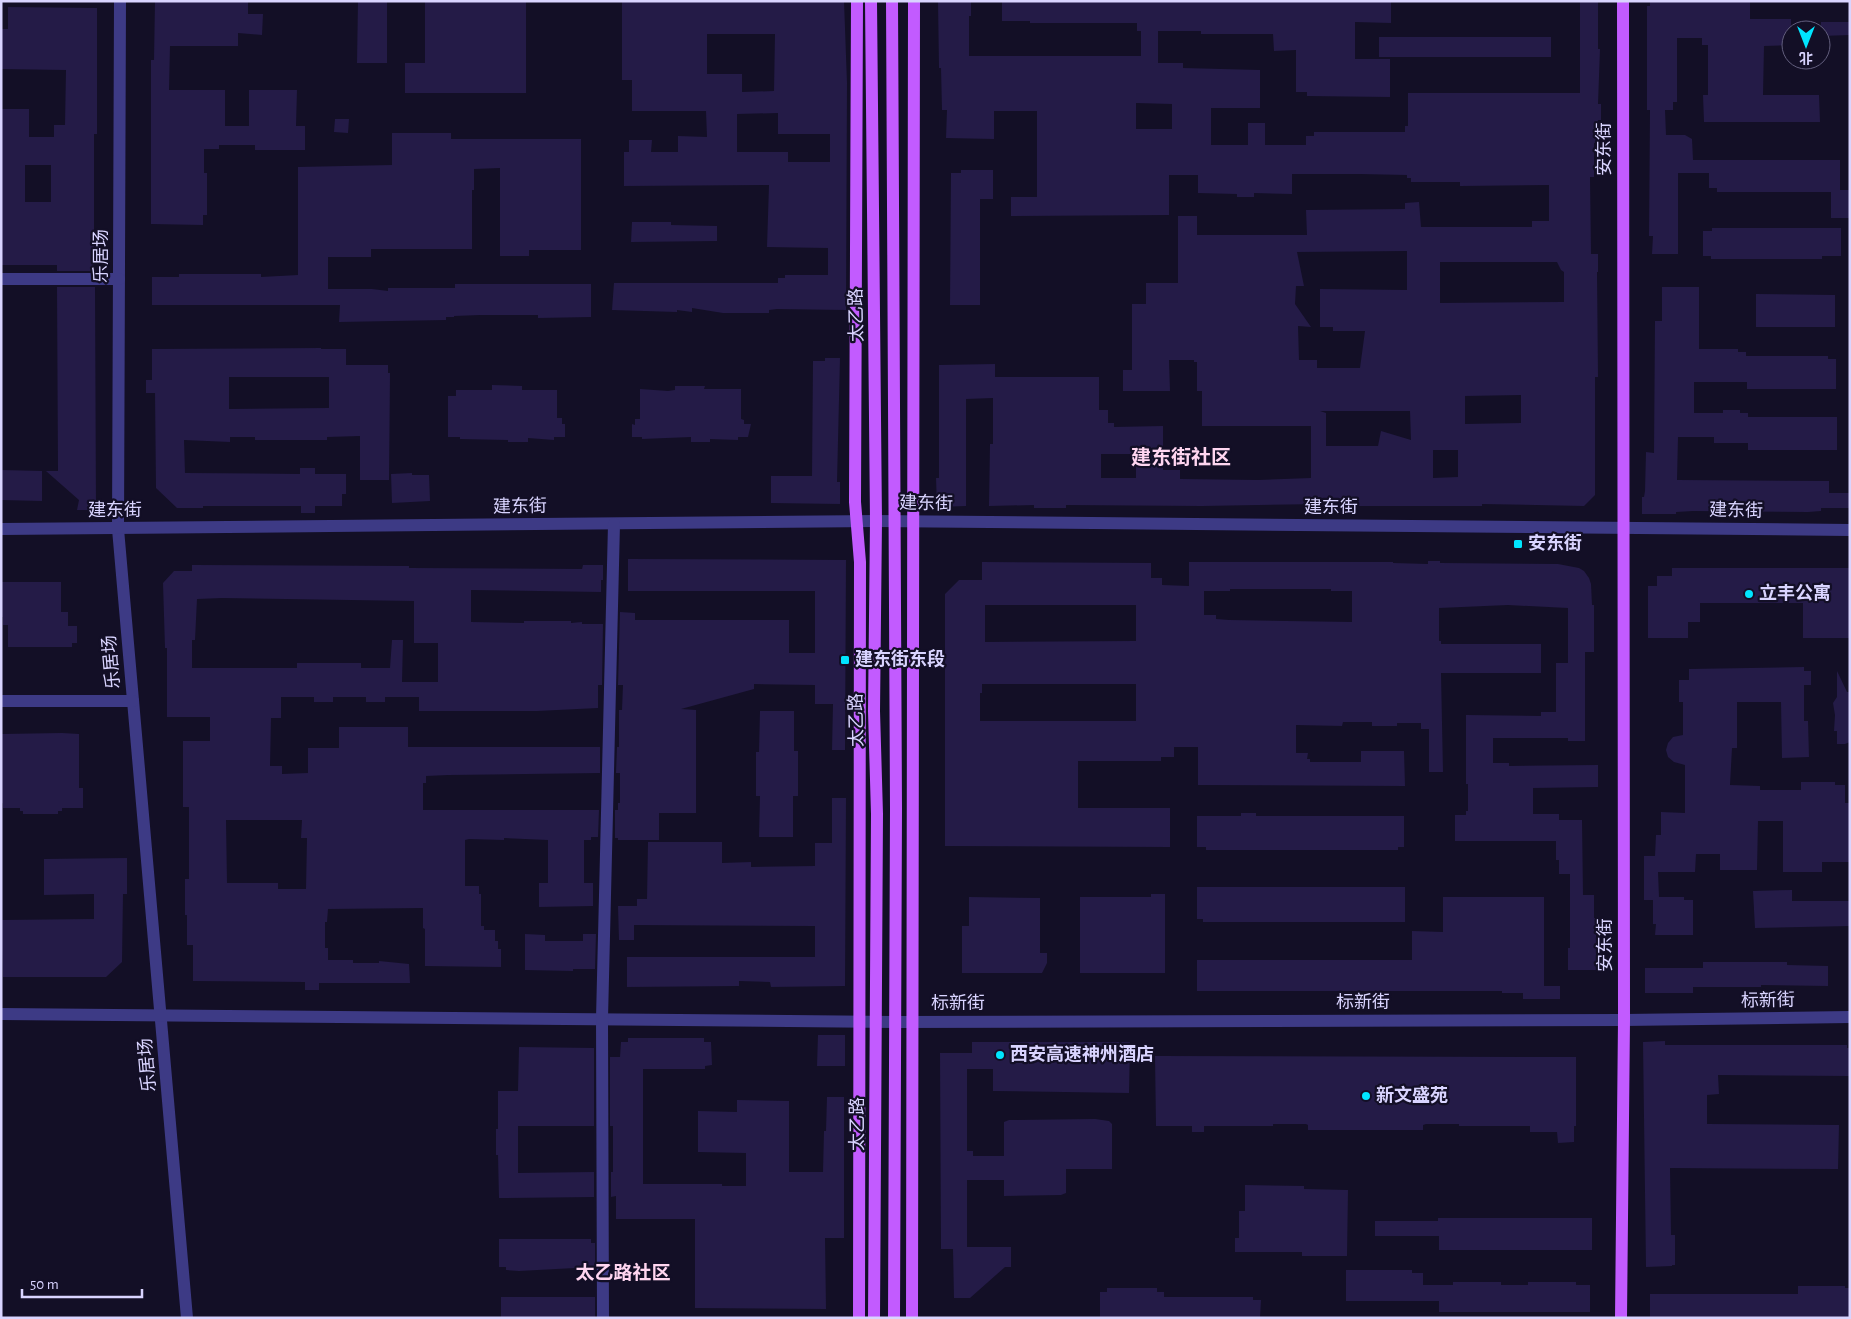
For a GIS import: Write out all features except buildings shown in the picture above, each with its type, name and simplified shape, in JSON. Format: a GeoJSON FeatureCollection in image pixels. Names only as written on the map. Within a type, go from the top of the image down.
{"type":"FeatureCollection","features":[{"type":"Feature","properties":{"kind":"main road"},"geometry":{"type":"LineString","coordinates":[[857,1],[855,492],[860,562],[858,1318]]}},
{"type":"Feature","properties":{"kind":"main road","name":"太乙路"},"geometry":{"type":"LineString","coordinates":[[871,1],[876,521],[874,711],[877,814],[874,1318]]}},
{"type":"Feature","properties":{"kind":"main road","name":"太乙路"},"geometry":{"type":"LineString","coordinates":[[892,1],[896,808],[894,1318]]}},
{"type":"Feature","properties":{"kind":"main road"},"geometry":{"type":"LineString","coordinates":[[912,1318],[914,1]]}},
{"type":"Feature","properties":{"kind":"main road","name":"安东街"},"geometry":{"type":"LineString","coordinates":[[1621,1318],[1624,1020],[1622,528],[1623,1]]}},
{"type":"Feature","properties":{"kind":"street","name":"乐居场"},"geometry":{"type":"LineString","coordinates":[[120,1],[118,529],[188,1318]]}},
{"type":"Feature","properties":{"kind":"street"},"geometry":{"type":"LineString","coordinates":[[1,279],[119,279]]}},
{"type":"Feature","properties":{"kind":"street","name":"建东街"},"geometry":{"type":"LineString","coordinates":[[1,529],[894,521],[1850,530]]}},
{"type":"Feature","properties":{"kind":"street"},"geometry":{"type":"LineString","coordinates":[[603,1318],[602,1019],[614,524]]}},
{"type":"Feature","properties":{"kind":"street"},"geometry":{"type":"LineString","coordinates":[[1,701],[134,701]]}},
{"type":"Feature","properties":{"kind":"street","name":"标新街"},"geometry":{"type":"LineString","coordinates":[[1,1014],[876,1022],[1624,1020],[1850,1017]]}},
{"type":"Feature","properties":{"kind":"place","name":"安东街"},"geometry":{"type":"Point","coordinates":[1518,544]}},
{"type":"Feature","properties":{"kind":"place","name":"立丰公寓"},"geometry":{"type":"Point","coordinates":[1749,594]}},
{"type":"Feature","properties":{"kind":"place","name":"建东街东段"},"geometry":{"type":"Point","coordinates":[845,660]}},
{"type":"Feature","properties":{"kind":"place","name":"西安高速神州酒店"},"geometry":{"type":"Point","coordinates":[1000,1055]}},
{"type":"Feature","properties":{"kind":"place","name":"新文盛苑"},"geometry":{"type":"Point","coordinates":[1366,1096]}},
{"type":"Feature","properties":{"kind":"district","name":"建东街社区"},"geometry":{"type":"Point","coordinates":[1181,458]}},
{"type":"Feature","properties":{"kind":"district","name":"太乙路社区"},"geometry":{"type":"Point","coordinates":[623,1273]}}]}
